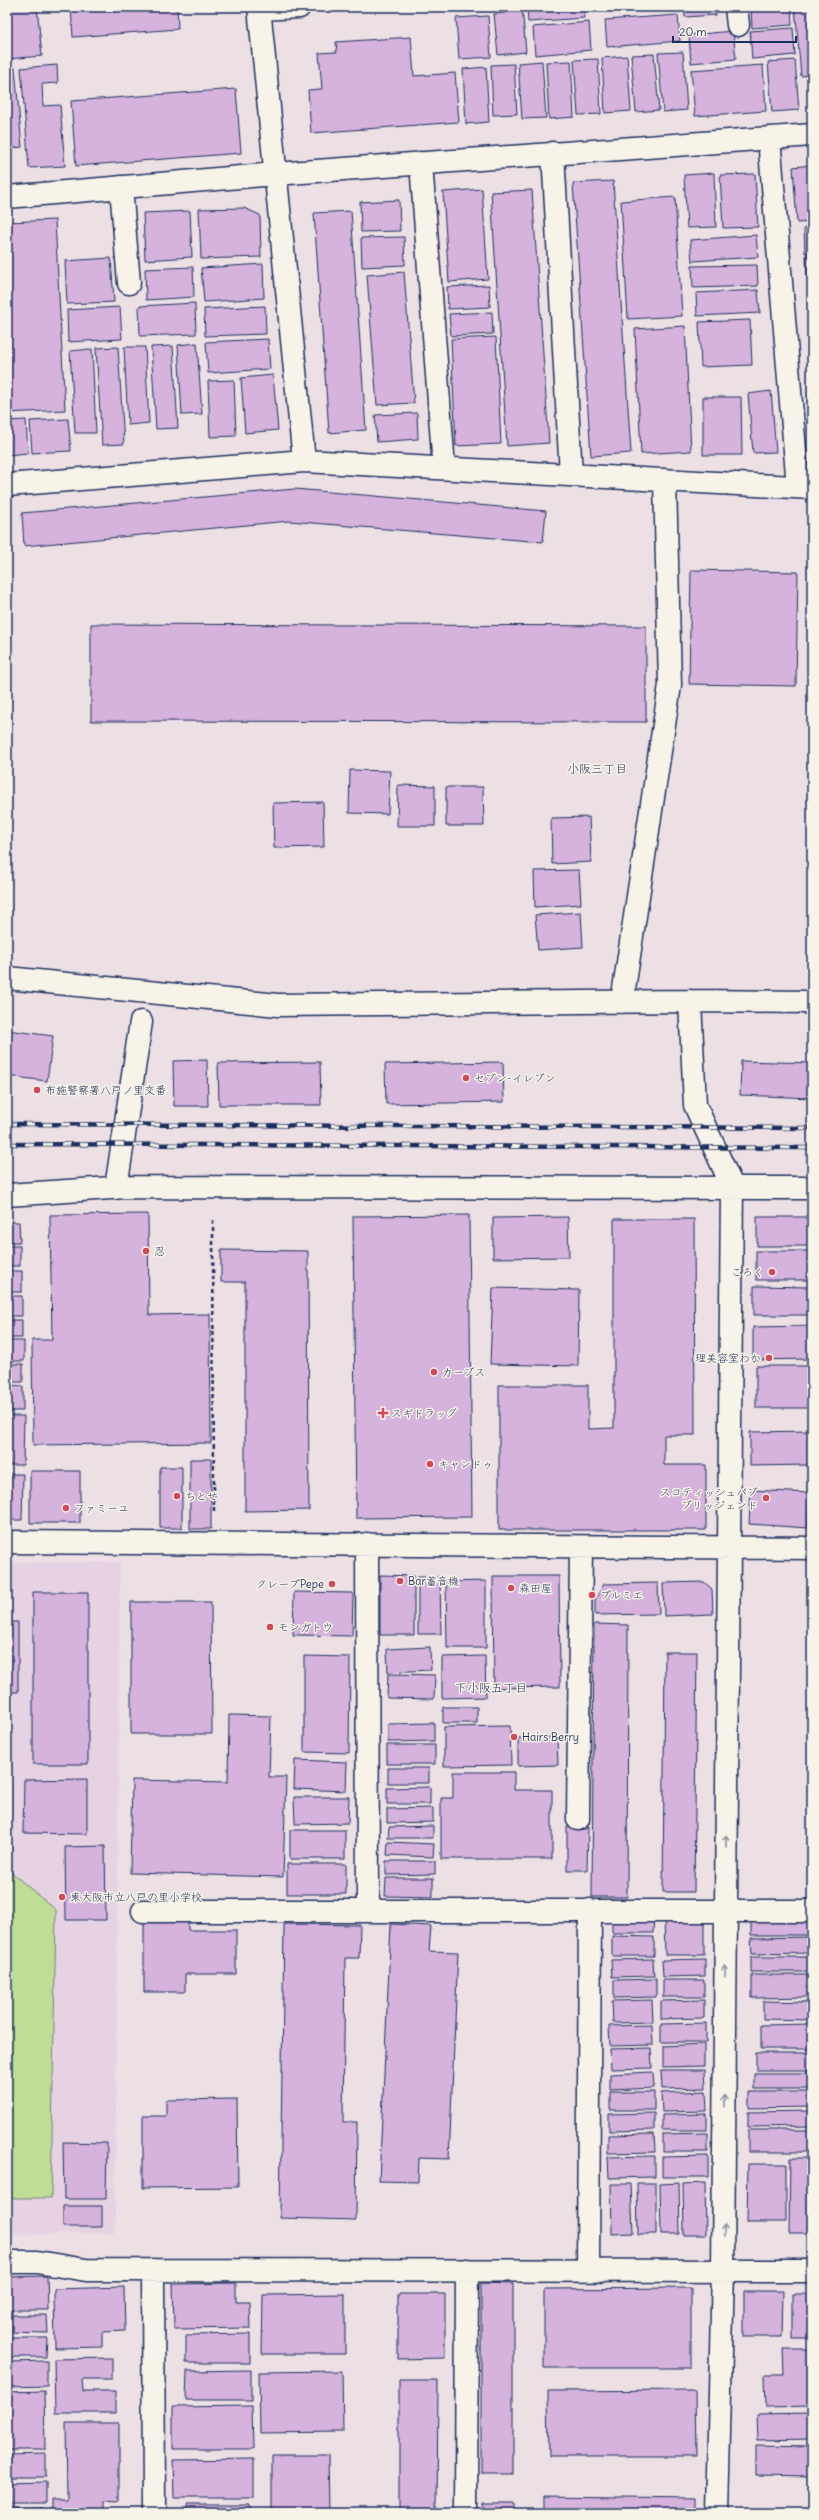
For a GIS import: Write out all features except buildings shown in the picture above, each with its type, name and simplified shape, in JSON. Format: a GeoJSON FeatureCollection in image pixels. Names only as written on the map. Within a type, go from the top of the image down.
{"type":"FeatureCollection","features":[{"type":"Feature","properties":{"kind":"street"},"geometry":{"type":"LineString","coordinates":[[299,7],[259,8],[304,461]]}},
{"type":"Feature","properties":{"kind":"street"},"geometry":{"type":"LineString","coordinates":[[7,197],[275,174],[812,134]]}},
{"type":"Feature","properties":{"kind":"street"},"geometry":{"type":"LineString","coordinates":[[7,485],[304,461],[805,487],[769,138]]}},
{"type":"Feature","properties":{"kind":"street"},"geometry":{"type":"LineString","coordinates":[[553,153],[571,475]]}},
{"type":"Feature","properties":{"kind":"street"},"geometry":{"type":"LineString","coordinates":[[422,163],[444,468]]}},
{"type":"Feature","properties":{"kind":"street"},"geometry":{"type":"LineString","coordinates":[[121,187],[129,283]]}},
{"type":"Feature","properties":{"kind":"street"},"geometry":{"type":"LineString","coordinates":[[622,1002],[670,685],[665,480]]}},
{"type":"Feature","properties":{"kind":"street"},"geometry":{"type":"LineString","coordinates":[[7,978],[278,1005],[690,1001],[812,1002]]}},
{"type":"Feature","properties":{"kind":"street"},"geometry":{"type":"LineString","coordinates":[[690,1001],[695,1105],[732,1186],[723,2270],[718,2513]]}},
{"type":"Feature","properties":{"kind":"street"},"geometry":{"type":"LineString","coordinates":[[116,1188],[141,1022]]}},
{"type":"Feature","properties":{"kind":"street"},"geometry":{"type":"LineString","coordinates":[[7,1195],[116,1188],[213,1186],[732,1186],[812,1188]]}},
{"type":"Feature","properties":{"kind":"street"},"geometry":{"type":"LineString","coordinates":[[7,1542],[812,1548]]}},
{"type":"Feature","properties":{"kind":"street"},"geometry":{"type":"LineString","coordinates":[[367,1544],[368,1910]]}},
{"type":"Feature","properties":{"kind":"street"},"geometry":{"type":"LineString","coordinates":[[578,1819],[581,1546]]}},
{"type":"Feature","properties":{"kind":"street"},"geometry":{"type":"LineString","coordinates":[[588,2270],[590,1910]]}},
{"type":"Feature","properties":{"kind":"street"},"geometry":{"type":"LineString","coordinates":[[143,1911],[812,1911]]}},
{"type":"Feature","properties":{"kind":"street"},"geometry":{"type":"LineString","coordinates":[[7,2262],[37,2262],[86,2270],[812,2270]]}},
{"type":"Feature","properties":{"kind":"street"},"geometry":{"type":"LineString","coordinates":[[153,2270],[154,2513]]}},
{"type":"Feature","properties":{"kind":"street"},"geometry":{"type":"LineString","coordinates":[[466,2513],[467,2270]]}},
{"type":"Feature","properties":{"kind":"path"},"geometry":{"type":"LineString","coordinates":[[213,1186],[214,1544]]}},
{"type":"Feature","properties":{"kind":"shaded area","name":"東大阪市立八戸の里小学校"},"geometry":{"type":"Polygon","coordinates":[[[7,1562],[120,1562],[115,2233],[7,2235],[7,1562]]]}},
{"type":"Feature","properties":{"kind":"green space"},"geometry":{"type":"Polygon","coordinates":[[[7,1869],[56,1910],[51,2198],[7,2198],[7,1869]]]}},
{"type":"Feature","properties":{"kind":"railway"},"geometry":{"type":"LineString","coordinates":[[7,1124],[812,1128]]}},
{"type":"Feature","properties":{"kind":"railway"},"geometry":{"type":"LineString","coordinates":[[7,1144],[812,1148]]}},
{"type":"Feature","properties":{"kind":"place","name":"セブン-イレブン"},"geometry":{"type":"Point","coordinates":[466,1078]}},
{"type":"Feature","properties":{"kind":"place","name":"布施警察署八戸ノ里交番"},"geometry":{"type":"Point","coordinates":[37,1090]}},
{"type":"Feature","properties":{"kind":"place","name":"忍"},"geometry":{"type":"Point","coordinates":[146,1251]}},
{"type":"Feature","properties":{"kind":"place","name":"ころく"},"geometry":{"type":"Point","coordinates":[772,1272]}},
{"type":"Feature","properties":{"kind":"place","name":"理美容室わか"},"geometry":{"type":"Point","coordinates":[769,1358]}},
{"type":"Feature","properties":{"kind":"place","name":"カーブス"},"geometry":{"type":"Point","coordinates":[434,1372]}},
{"type":"Feature","properties":{"kind":"place","name":"スギドラッグ"},"geometry":{"type":"Point","coordinates":[383,1413]}},
{"type":"Feature","properties":{"kind":"place","name":"キャンドゥ"},"geometry":{"type":"Point","coordinates":[430,1464]}},
{"type":"Feature","properties":{"kind":"place","name":"ちとせ"},"geometry":{"type":"Point","coordinates":[177,1496]}},
{"type":"Feature","properties":{"kind":"place","name":"スコティッシュパブ ブリッジェンド"},"geometry":{"type":"Point","coordinates":[766,1498]}},
{"type":"Feature","properties":{"kind":"place","name":"ファミーユ"},"geometry":{"type":"Point","coordinates":[66,1508]}},
{"type":"Feature","properties":{"kind":"place","name":"Bar蓄音機"},"geometry":{"type":"Point","coordinates":[400,1581]}},
{"type":"Feature","properties":{"kind":"place","name":"クレープPepe"},"geometry":{"type":"Point","coordinates":[332,1584]}},
{"type":"Feature","properties":{"kind":"place","name":"森田屋"},"geometry":{"type":"Point","coordinates":[511,1588]}},
{"type":"Feature","properties":{"kind":"place","name":"プルミエ"},"geometry":{"type":"Point","coordinates":[592,1595]}},
{"type":"Feature","properties":{"kind":"place","name":"モンガトウ"},"geometry":{"type":"Point","coordinates":[270,1627]}},
{"type":"Feature","properties":{"kind":"place","name":"Hairs Berry"},"geometry":{"type":"Point","coordinates":[514,1737]}},
{"type":"Feature","properties":{"kind":"place","name":"東大阪市立八戸の里小学校"},"geometry":{"type":"Point","coordinates":[62,1897]}},
{"type":"Feature","properties":{"kind":"district","name":"小阪三丁目"},"geometry":{"type":"Point","coordinates":[597,769]}},
{"type":"Feature","properties":{"kind":"district","name":"下小阪五丁目"},"geometry":{"type":"Point","coordinates":[491,1688]}}]}
